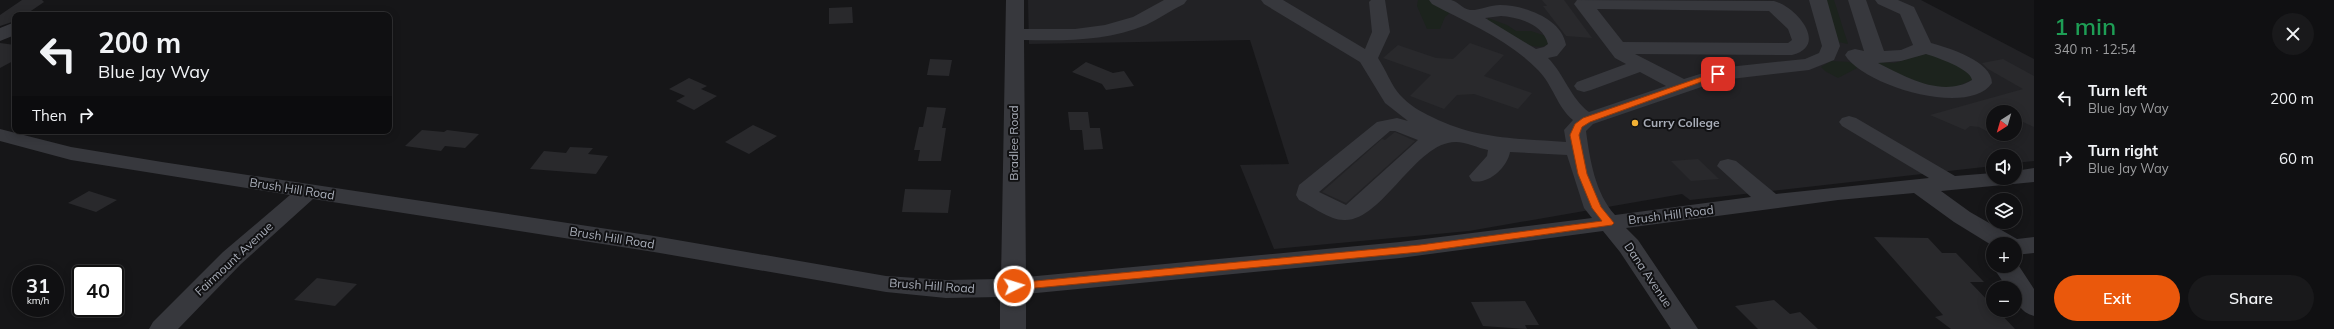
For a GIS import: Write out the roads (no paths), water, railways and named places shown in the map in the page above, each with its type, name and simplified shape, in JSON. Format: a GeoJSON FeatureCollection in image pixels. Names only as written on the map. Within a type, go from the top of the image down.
{"type":"FeatureCollection","features":[{"type":"Feature","properties":{"kind":"street","name":"Bradlee Road"},"geometry":{"type":"LineString","coordinates":[[1014,329],[1015,0]]}},
{"type":"Feature","properties":{"kind":"street"},"geometry":{"type":"LineString","coordinates":[[1014,34],[1075,34],[1121,27],[1135,23],[1178,0]]}},
{"type":"Feature","properties":{"kind":"street"},"geometry":{"type":"LineString","coordinates":[[1270,0],[1367,58],[1375,66],[1386,92],[1397,104],[1446,137]]}},
{"type":"Feature","properties":{"kind":"street"},"geometry":{"type":"LineString","coordinates":[[1438,0],[1532,55],[1557,80],[1572,109],[1586,120],[1723,73],[1809,64],[1823,58],[1830,50]]}},
{"type":"Feature","properties":{"kind":"street"},"geometry":{"type":"LineString","coordinates":[[1818,0],[1830,50]]}},
{"type":"Feature","properties":{"kind":"street"},"geometry":{"type":"LineString","coordinates":[[1857,0],[1876,57]]}},
{"type":"Feature","properties":{"kind":"street"},"geometry":{"type":"LineString","coordinates":[[1884,0],[1908,11],[1923,47]]}},
{"type":"Feature","properties":{"kind":"street"},"geometry":{"type":"LineString","coordinates":[[1367,58],[1372,54],[1381,32],[1378,2]]}},
{"type":"Feature","properties":{"kind":"street"},"geometry":{"type":"LineString","coordinates":[[1618,48],[1788,50],[1795,48],[1801,38],[1796,27],[1774,6],[1583,4],[1618,48],[1625,56],[1682,86]]}},
{"type":"Feature","properties":{"kind":"street"},"geometry":{"type":"LineString","coordinates":[[1467,16],[1488,11],[1502,10],[1518,12],[1538,20],[1550,31],[1557,45],[1550,52],[1532,55]]}},
{"type":"Feature","properties":{"kind":"street"},"geometry":{"type":"LineString","coordinates":[[0,35],[12,29]]}},
{"type":"Feature","properties":{"kind":"street"},"geometry":{"type":"LineString","coordinates":[[1830,50],[1876,57],[1895,56],[1918,50],[1923,47],[1947,55],[1974,69],[1981,74],[1982,83],[1970,90],[1956,93],[1930,91],[1894,78],[1858,60],[1855,55]]}},
{"type":"Feature","properties":{"kind":"street"},"geometry":{"type":"LineString","coordinates":[[1584,86],[1642,65]]}},
{"type":"Feature","properties":{"kind":"street","name":"Dana Avenue"},"geometry":{"type":"LineString","coordinates":[[1586,120],[1575,130],[1576,150],[1596,208],[1629,246],[1685,329]]}},
{"type":"Feature","properties":{"kind":"street"},"geometry":{"type":"LineString","coordinates":[[1849,122],[1925,166],[1950,183]]}},
{"type":"Feature","properties":{"kind":"street"},"geometry":{"type":"LineString","coordinates":[[1446,137],[1430,140],[1353,212],[1344,213],[1307,195],[1307,190],[1384,126],[1397,124],[1446,137],[1500,145],[1576,150]]}},
{"type":"Feature","properties":{"kind":"street","name":"Brush Hill Road"},"geometry":{"type":"LineString","coordinates":[[0,135],[104,159],[654,244],[886,284],[953,289],[1014,286],[1420,248],[1853,191],[1986,180]]}},
{"type":"Feature","properties":{"kind":"street"},"geometry":{"type":"LineString","coordinates":[[1480,176],[1498,158],[1500,145]]}},
{"type":"Feature","properties":{"kind":"street"},"geometry":{"type":"LineString","coordinates":[[1728,166],[1771,202]]}},
{"type":"Feature","properties":{"kind":"street","name":"Brush Hill Road"},"geometry":{"type":"LineString","coordinates":[[2022,177],[2034,175]]}},
{"type":"Feature","properties":{"kind":"street"},"geometry":{"type":"LineString","coordinates":[[1919,186],[1962,218],[1996,237]]}},
{"type":"Feature","properties":{"kind":"street","name":"Fairmount Avenue"},"geometry":{"type":"LineString","coordinates":[[162,329],[232,258],[309,191]]}},
{"type":"Feature","properties":{"kind":"street"},"geometry":{"type":"LineString","coordinates":[[2022,246],[2034,245]]}},
{"type":"Feature","properties":{"kind":"street"},"geometry":{"type":"LineString","coordinates":[[2010,273],[2034,307]]}},
{"type":"Feature","properties":{"kind":"place","name":"Curry College"},"geometry":{"type":"Point","coordinates":[1635,123]}}]}
